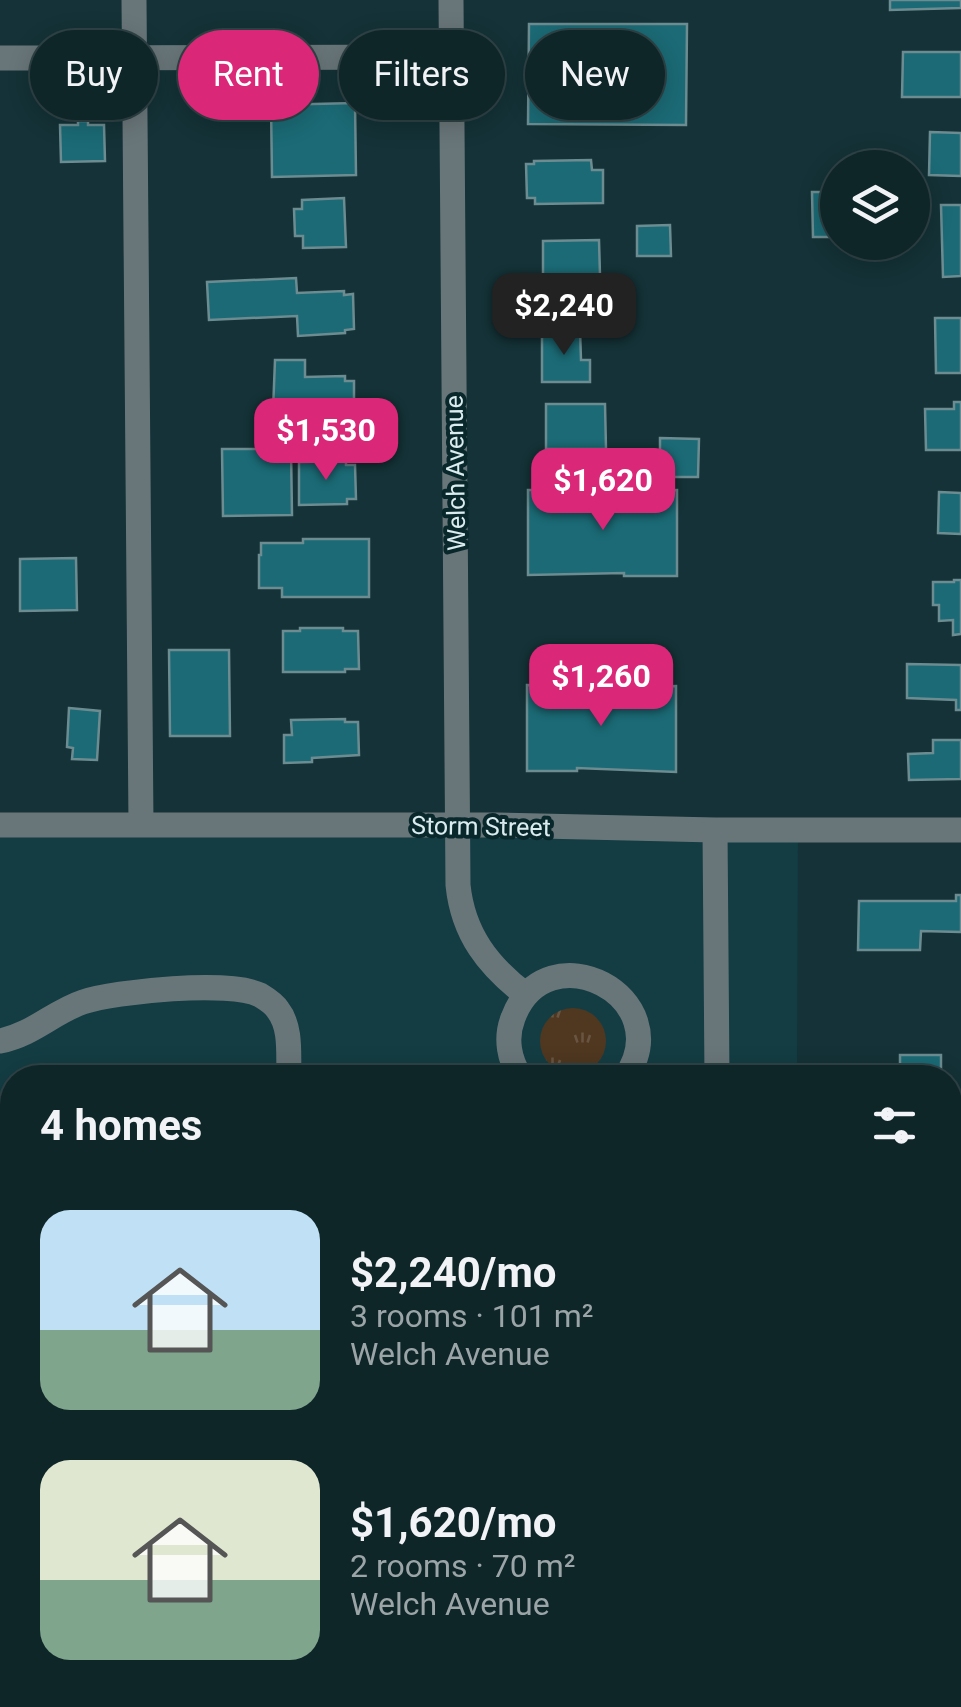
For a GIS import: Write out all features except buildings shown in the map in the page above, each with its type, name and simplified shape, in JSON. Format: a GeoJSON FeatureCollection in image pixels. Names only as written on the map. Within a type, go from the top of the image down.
{"type":"FeatureCollection","features":[{"type":"Feature","properties":{"kind":"street"},"geometry":{"type":"LineString","coordinates":[[134,0],[135,30]]}},
{"type":"Feature","properties":{"kind":"street","name":"Welch Avenue"},"geometry":{"type":"LineString","coordinates":[[451,0],[451,30]]}},
{"type":"Feature","properties":{"kind":"street"},"geometry":{"type":"LineString","coordinates":[[158,58],[339,57]]}},
{"type":"Feature","properties":{"kind":"street"},"geometry":{"type":"LineString","coordinates":[[0,58],[30,58]]}},
{"type":"Feature","properties":{"kind":"street"},"geometry":{"type":"LineString","coordinates":[[135,120],[141,825]]}},
{"type":"Feature","properties":{"kind":"street","name":"Welch Avenue"},"geometry":{"type":"LineString","coordinates":[[452,120],[458,886],[460,905],[476,946],[504,978],[526,995]]}},
{"type":"Feature","properties":{"kind":"street","name":"Storm Street"},"geometry":{"type":"LineString","coordinates":[[0,824],[961,830]]}},
{"type":"Feature","properties":{"kind":"street"},"geometry":{"type":"LineString","coordinates":[[714,830],[717,1065]]}},
{"type":"Feature","properties":{"kind":"street"},"geometry":{"type":"LineString","coordinates":[[513,1065],[508,1047],[517,1006],[550,979],[571,975],[593,978],[612,988],[628,1004],[636,1024],[638,1046],[633,1065]]}},
{"type":"Feature","properties":{"kind":"street"},"geometry":{"type":"LineString","coordinates":[[0,1042],[20,1037],[78,1004],[107,995],[144,990],[235,990],[259,994],[278,1010],[287,1031],[288,1065]]}},
{"type":"Feature","properties":{"kind":"shaded area"},"geometry":{"type":"Polygon","coordinates":[[[0,825],[798,830],[797,1065],[0,1065],[0,825]]]}},
{"type":"Feature","properties":{"kind":"green space"},"geometry":{"type":"Polygon","coordinates":[[[560,1010],[586,1010],[604,1028],[604,1054],[597,1065],[549,1065],[542,1054],[542,1028],[560,1010]]]}}]}
